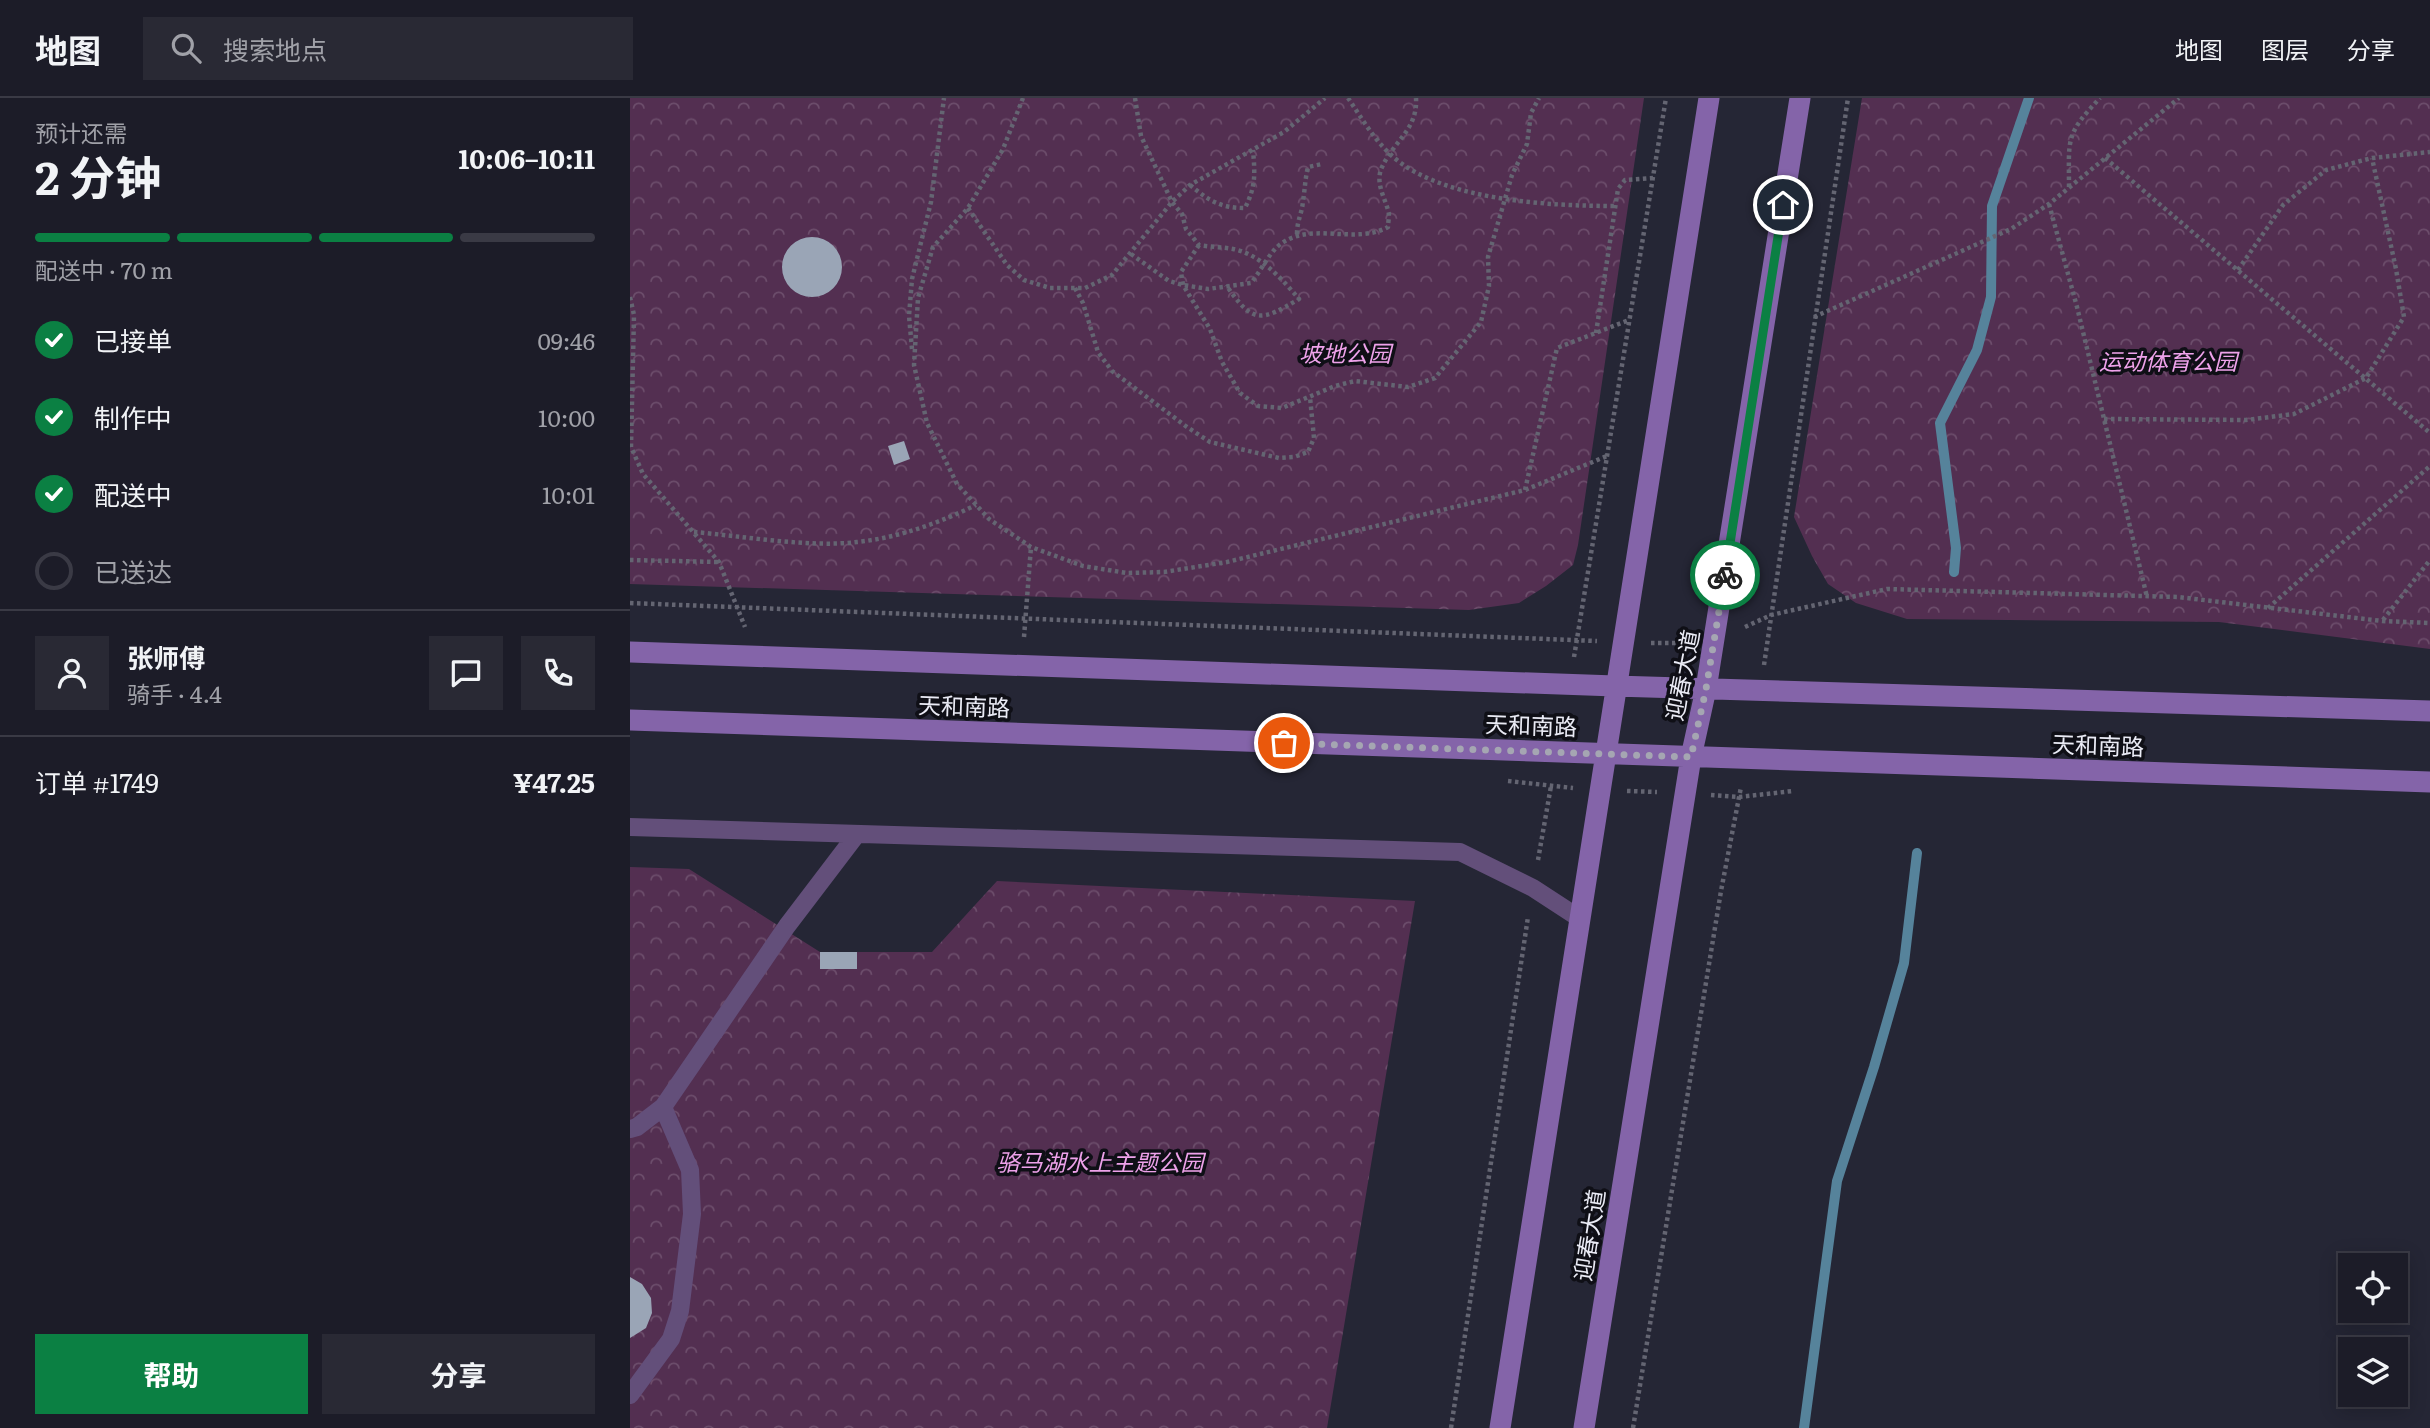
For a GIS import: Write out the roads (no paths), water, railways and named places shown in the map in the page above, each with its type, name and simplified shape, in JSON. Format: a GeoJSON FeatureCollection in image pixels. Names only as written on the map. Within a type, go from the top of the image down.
{"type":"FeatureCollection","features":[{"type":"Feature","properties":{"kind":"street"},"geometry":{"type":"LineString","coordinates":[[1500,1428],[1709,98]]}},
{"type":"Feature","properties":{"kind":"street","name":"迎春大道"},"geometry":{"type":"LineString","coordinates":[[1584,1428],[1691,757],[1714,643],[1800,98]]}},
{"type":"Feature","properties":{"kind":"street","name":"天和南路"},"geometry":{"type":"LineString","coordinates":[[630,652],[2430,711]]}},
{"type":"Feature","properties":{"kind":"street","name":"天和南路"},"geometry":{"type":"LineString","coordinates":[[630,720],[2430,782]]}},
{"type":"Feature","properties":{"kind":"lane"},"geometry":{"type":"LineString","coordinates":[[630,827],[1460,852],[1533,888],[1580,918]]}},
{"type":"Feature","properties":{"kind":"lane"},"geometry":{"type":"LineString","coordinates":[[630,1129],[637,1127],[663,1107],[787,926],[857,834]]}},
{"type":"Feature","properties":{"kind":"lane"},"geometry":{"type":"LineString","coordinates":[[630,1395],[670,1339],[677,1320],[692,1213],[690,1170],[663,1107]]}},
{"type":"Feature","properties":{"kind":"waterway"},"geometry":{"type":"LineString","coordinates":[[1954,572],[1956,548],[1940,423],[1977,350],[1991,297],[1992,206],[2029,98]]}},
{"type":"Feature","properties":{"kind":"waterway"},"geometry":{"type":"LineString","coordinates":[[1804,1428],[1837,1181],[1904,963],[1917,853]]}},
{"type":"Feature","properties":{"kind":"park label","name":"坡地公园"},"geometry":{"type":"Point","coordinates":[1345,352]}},
{"type":"Feature","properties":{"kind":"park label","name":"运动体育公园"},"geometry":{"type":"Point","coordinates":[2168,360]}},
{"type":"Feature","properties":{"kind":"park label","name":"骆马湖水上主题公园"},"geometry":{"type":"Point","coordinates":[1100,1161]}}]}
